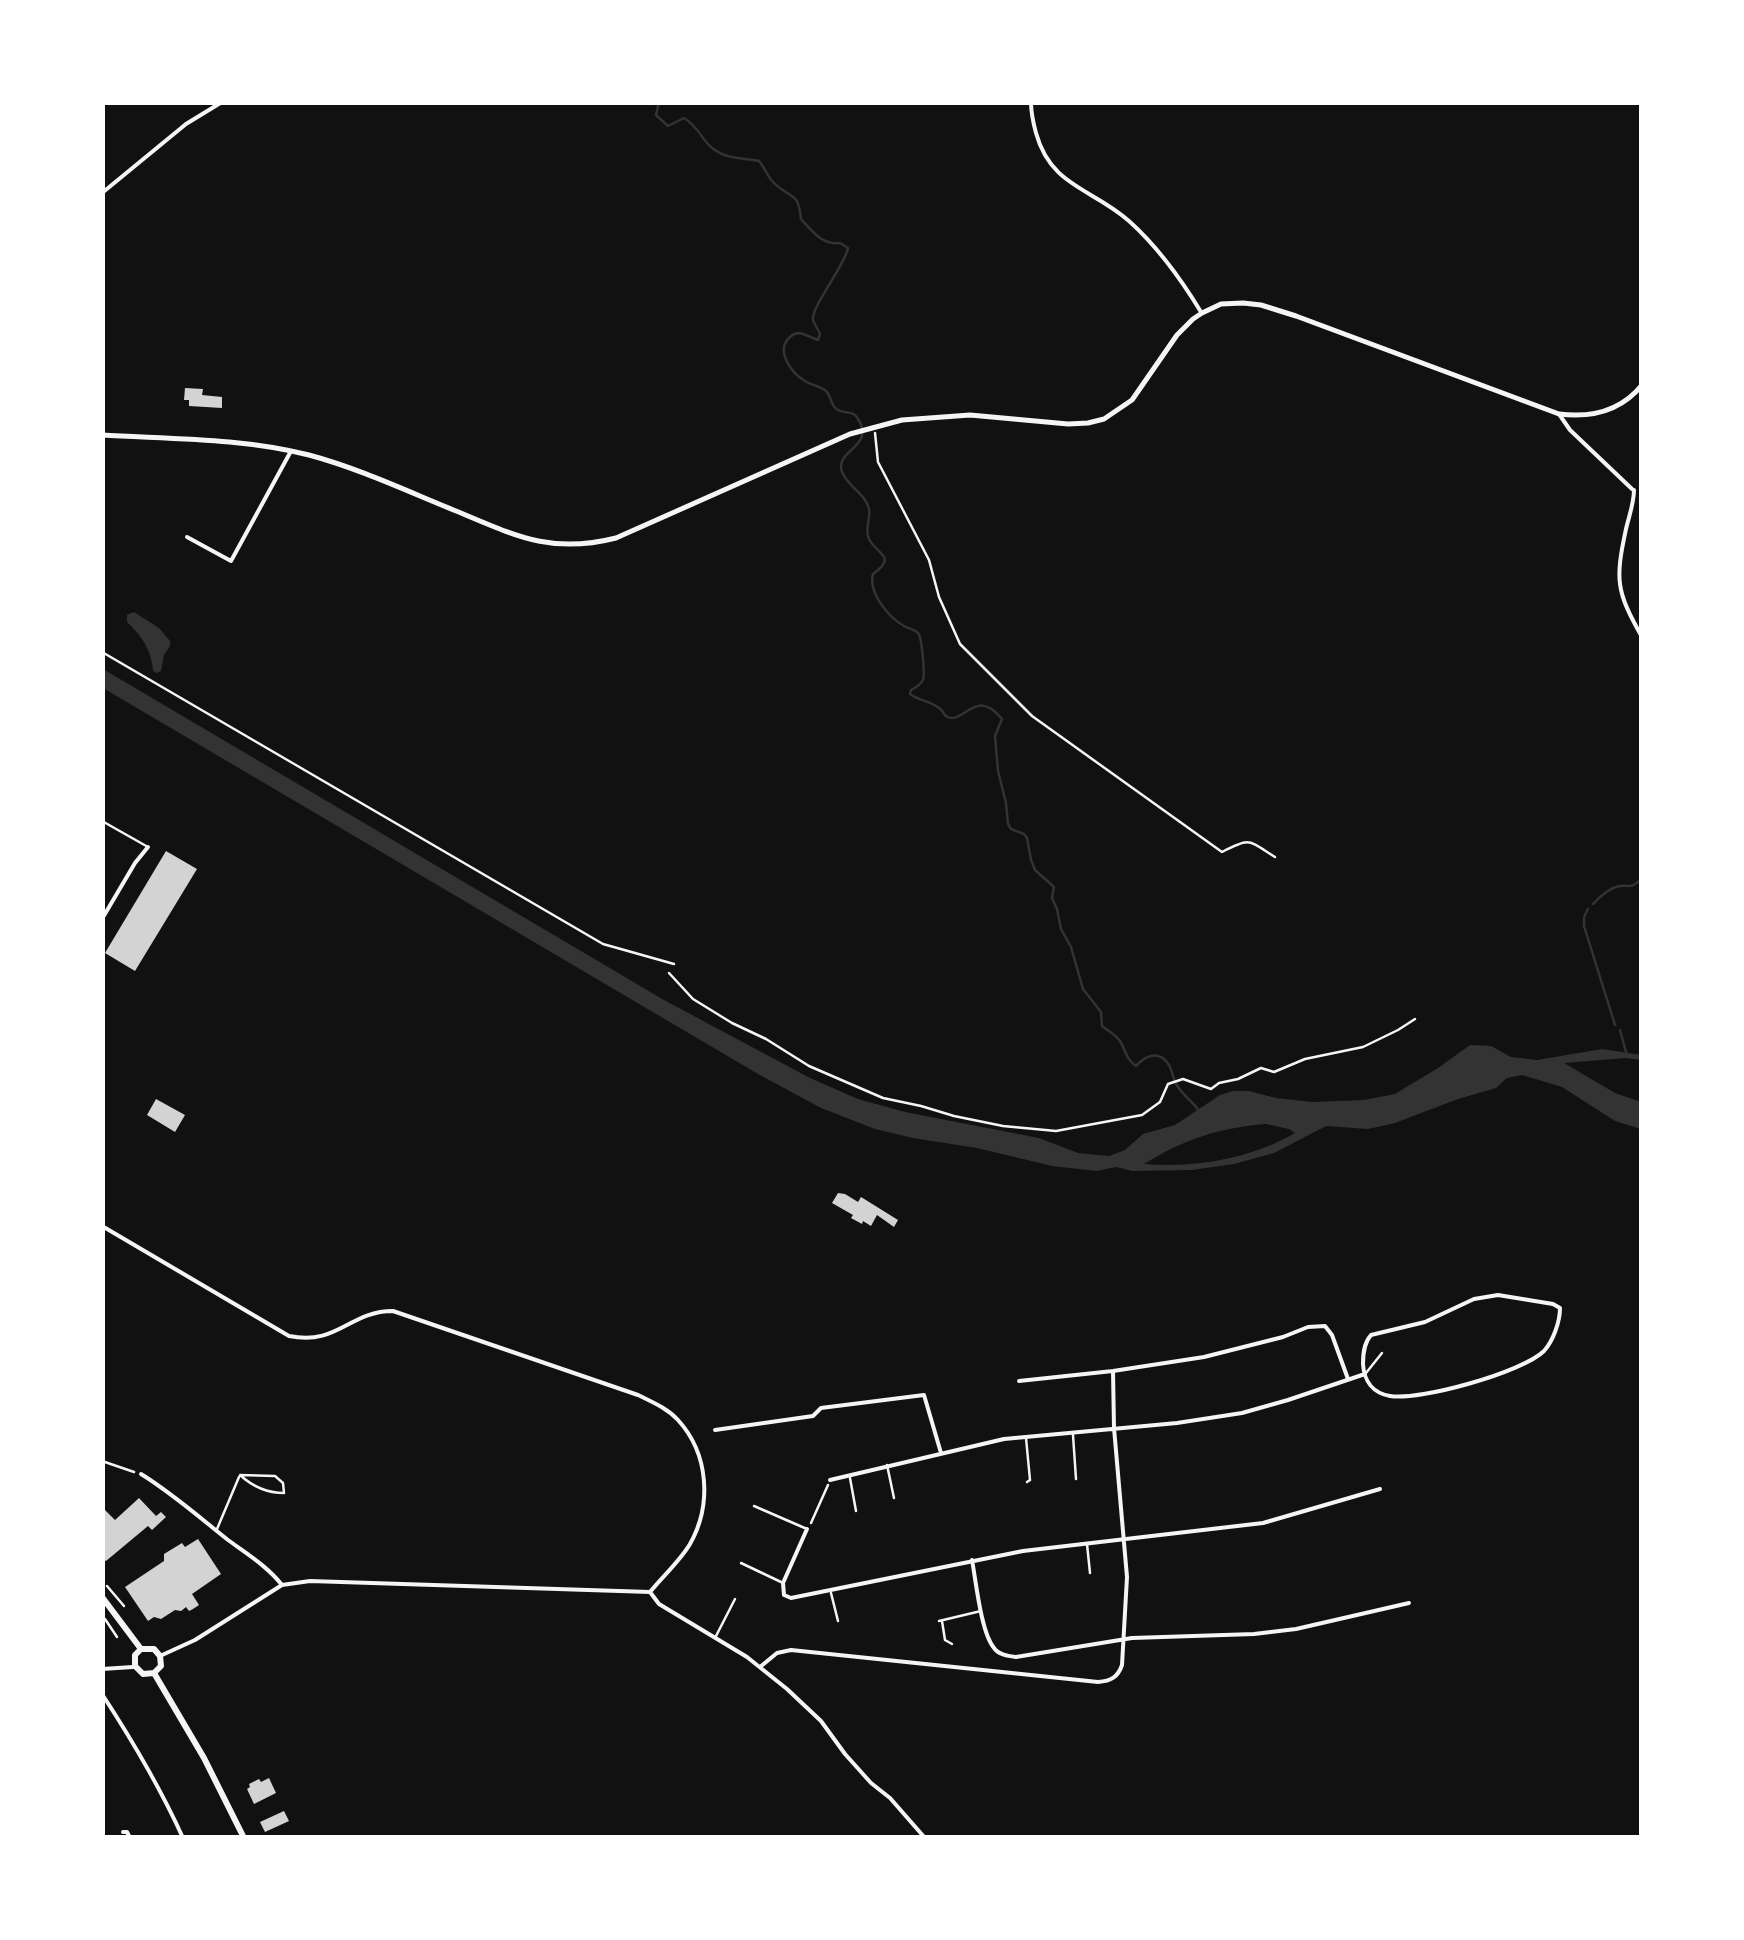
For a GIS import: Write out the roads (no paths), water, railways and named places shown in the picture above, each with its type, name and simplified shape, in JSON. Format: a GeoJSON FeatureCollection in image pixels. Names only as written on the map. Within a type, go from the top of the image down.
{"type":"FeatureCollection","features":[{"type":"Feature","properties":{"kind":"main road"},"geometry":{"type":"LineString","coordinates":[[102,1597],[141,1649]]}},
{"type":"Feature","properties":{"kind":"main road"},"geometry":{"type":"LineString","coordinates":[[141,1649],[154,1649],[160,1656],[160,1666],[154,1673],[143,1674],[134,1666],[135,1655],[141,1649]]}},
{"type":"Feature","properties":{"kind":"main road"},"geometry":{"type":"LineString","coordinates":[[154,1673],[204,1758],[244,1838]]}},
{"type":"Feature","properties":{"kind":"street"},"geometry":{"type":"LineString","coordinates":[[102,193],[186,124],[222,102]]}},
{"type":"Feature","properties":{"kind":"street"},"geometry":{"type":"LineString","coordinates":[[1031,102],[1031,116],[1049,164],[1066,180],[1127,218],[1154,246],[1202,313]]}},
{"type":"Feature","properties":{"kind":"street"},"geometry":{"type":"LineString","coordinates":[[102,434],[291,451],[349,468],[526,540],[579,544],[616,538],[850,434],[902,420],[970,414],[1068,424],[1104,418],[1132,400],[1192,318],[1221,304],[1261,305],[1559,414],[1575,416],[1607,410],[1625,402],[1642,385]]}},
{"type":"Feature","properties":{"kind":"street"},"geometry":{"type":"LineString","coordinates":[[1559,414],[1570,430],[1634,490],[1642,490]]}},
{"type":"Feature","properties":{"kind":"street"},"geometry":{"type":"LineString","coordinates":[[187,537],[231,561],[291,451]]}},
{"type":"Feature","properties":{"kind":"street"},"geometry":{"type":"LineString","coordinates":[[1634,490],[1618,568],[1623,604],[1642,636]]}},
{"type":"Feature","properties":{"kind":"street"},"geometry":{"type":"LineString","coordinates":[[102,919],[148,847]]}},
{"type":"Feature","properties":{"kind":"street"},"geometry":{"type":"LineString","coordinates":[[102,1226],[289,1336],[320,1338],[370,1314],[393,1311],[661,1406],[678,1419],[698,1454],[705,1502],[689,1546],[650,1592]]}},
{"type":"Feature","properties":{"kind":"street"},"geometry":{"type":"LineString","coordinates":[[1498,1295],[1560,1308],[1559,1321],[1547,1348],[1538,1356],[1478,1382],[1392,1396],[1372,1388],[1365,1374],[1365,1343],[1371,1335],[1435,1319],[1474,1299],[1498,1295]]}},
{"type":"Feature","properties":{"kind":"street"},"geometry":{"type":"LineString","coordinates":[[1019,1380],[1204,1357],[1326,1326],[1348,1379]]}},
{"type":"Feature","properties":{"kind":"street"},"geometry":{"type":"LineString","coordinates":[[760,1666],[777,1653],[792,1650],[1106,1682],[1119,1673],[1127,1598],[1113,1371]]}},
{"type":"Feature","properties":{"kind":"street"},"geometry":{"type":"LineString","coordinates":[[830,1480],[941,1452],[1026,1437],[1242,1414],[1365,1374]]}},
{"type":"Feature","properties":{"kind":"street"},"geometry":{"type":"LineString","coordinates":[[715,1430],[813,1416],[821,1408],[924,1394],[941,1452]]}},
{"type":"Feature","properties":{"kind":"street"},"geometry":{"type":"LineString","coordinates":[[141,1474],[271,1571],[282,1585]]}},
{"type":"Feature","properties":{"kind":"street"},"geometry":{"type":"LineString","coordinates":[[807,1529],[782,1583],[784,1595],[792,1598],[972,1560],[1086,1542],[1264,1523],[1380,1489]]}},
{"type":"Feature","properties":{"kind":"street"},"geometry":{"type":"LineString","coordinates":[[972,1560],[981,1612],[992,1646],[1016,1657],[1124,1640],[1296,1629],[1409,1603]]}},
{"type":"Feature","properties":{"kind":"street"},"geometry":{"type":"LineString","coordinates":[[160,1656],[195,1640],[282,1585],[325,1580],[650,1592]]}},
{"type":"Feature","properties":{"kind":"street"},"geometry":{"type":"LineString","coordinates":[[650,1592],[659,1604],[760,1666],[821,1721],[845,1754],[925,1838]]}},
{"type":"Feature","properties":{"kind":"street"},"geometry":{"type":"LineString","coordinates":[[102,1669],[134,1666]]}},
{"type":"Feature","properties":{"kind":"street"},"geometry":{"type":"LineString","coordinates":[[102,1694],[131,1738],[183,1838]]}},
{"type":"Feature","properties":{"kind":"street"},"geometry":{"type":"LineString","coordinates":[[123,1832],[130,1838]]}},
{"type":"Feature","properties":{"kind":"lane"},"geometry":{"type":"LineString","coordinates":[[102,821],[148,847]]}},
{"type":"Feature","properties":{"kind":"lane"},"geometry":{"type":"LineString","coordinates":[[1365,1374],[1382,1353]]}},
{"type":"Feature","properties":{"kind":"lane"},"geometry":{"type":"LineString","coordinates":[[1072,1432],[1076,1478]]}},
{"type":"Feature","properties":{"kind":"lane"},"geometry":{"type":"LineString","coordinates":[[1026,1437],[1030,1480],[1027,1482]]}},
{"type":"Feature","properties":{"kind":"lane"},"geometry":{"type":"LineString","coordinates":[[887,1465],[894,1498]]}},
{"type":"Feature","properties":{"kind":"lane"},"geometry":{"type":"LineString","coordinates":[[850,1474],[856,1511]]}},
{"type":"Feature","properties":{"kind":"lane"},"geometry":{"type":"LineString","coordinates":[[216,1530],[240,1475]]}},
{"type":"Feature","properties":{"kind":"lane"},"geometry":{"type":"LineString","coordinates":[[240,1475],[275,1476],[283,1483],[284,1493],[249,1484],[240,1475]]}},
{"type":"Feature","properties":{"kind":"lane"},"geometry":{"type":"LineString","coordinates":[[754,1506],[807,1529]]}},
{"type":"Feature","properties":{"kind":"lane"},"geometry":{"type":"LineString","coordinates":[[1086,1542],[1090,1573]]}},
{"type":"Feature","properties":{"kind":"lane"},"geometry":{"type":"LineString","coordinates":[[742,1563],[782,1583]]}},
{"type":"Feature","properties":{"kind":"lane"},"geometry":{"type":"LineString","coordinates":[[830,1590],[838,1621]]}},
{"type":"Feature","properties":{"kind":"lane"},"geometry":{"type":"LineString","coordinates":[[715,1638],[736,1600]]}},
{"type":"Feature","properties":{"kind":"lane"},"geometry":{"type":"LineString","coordinates":[[952,1644],[945,1640],[940,1621],[981,1612]]}},
{"type":"Feature","properties":{"kind":"waterway"},"geometry":{"type":"LineString","coordinates":[[659,102],[656,115],[668,126],[684,118],[717,152],[759,161],[773,182],[795,199],[801,219],[814,233],[848,248],[814,314],[818,340],[794,334],[786,342],[784,355],[795,373],[826,391],[835,408],[854,414],[862,428],[859,442],[844,458],[842,472],[867,504],[868,535],[885,559],[873,574],[876,596],[892,617],[919,636],[923,680],[910,694],[952,718],[974,707],[986,706],[1002,719],[995,736],[1008,824],[1027,838],[1035,870],[1054,887],[1052,898],[1083,989],[1101,1012],[1102,1026],[1118,1039],[1128,1058],[1136,1066],[1148,1057],[1161,1057],[1169,1065],[1178,1087],[1199,1111]]}},
{"type":"Feature","properties":{"kind":"waterway"},"geometry":{"type":"LineString","coordinates":[[1593,904],[1613,888],[1631,886],[1642,879]]}},
{"type":"Feature","properties":{"kind":"waterway"},"geometry":{"type":"LineString","coordinates":[[1588,909],[1584,926],[1615,1025]]}},
{"type":"Feature","properties":{"kind":"waterway"},"geometry":{"type":"LineString","coordinates":[[1620,1030],[1626,1052]]}}]}
